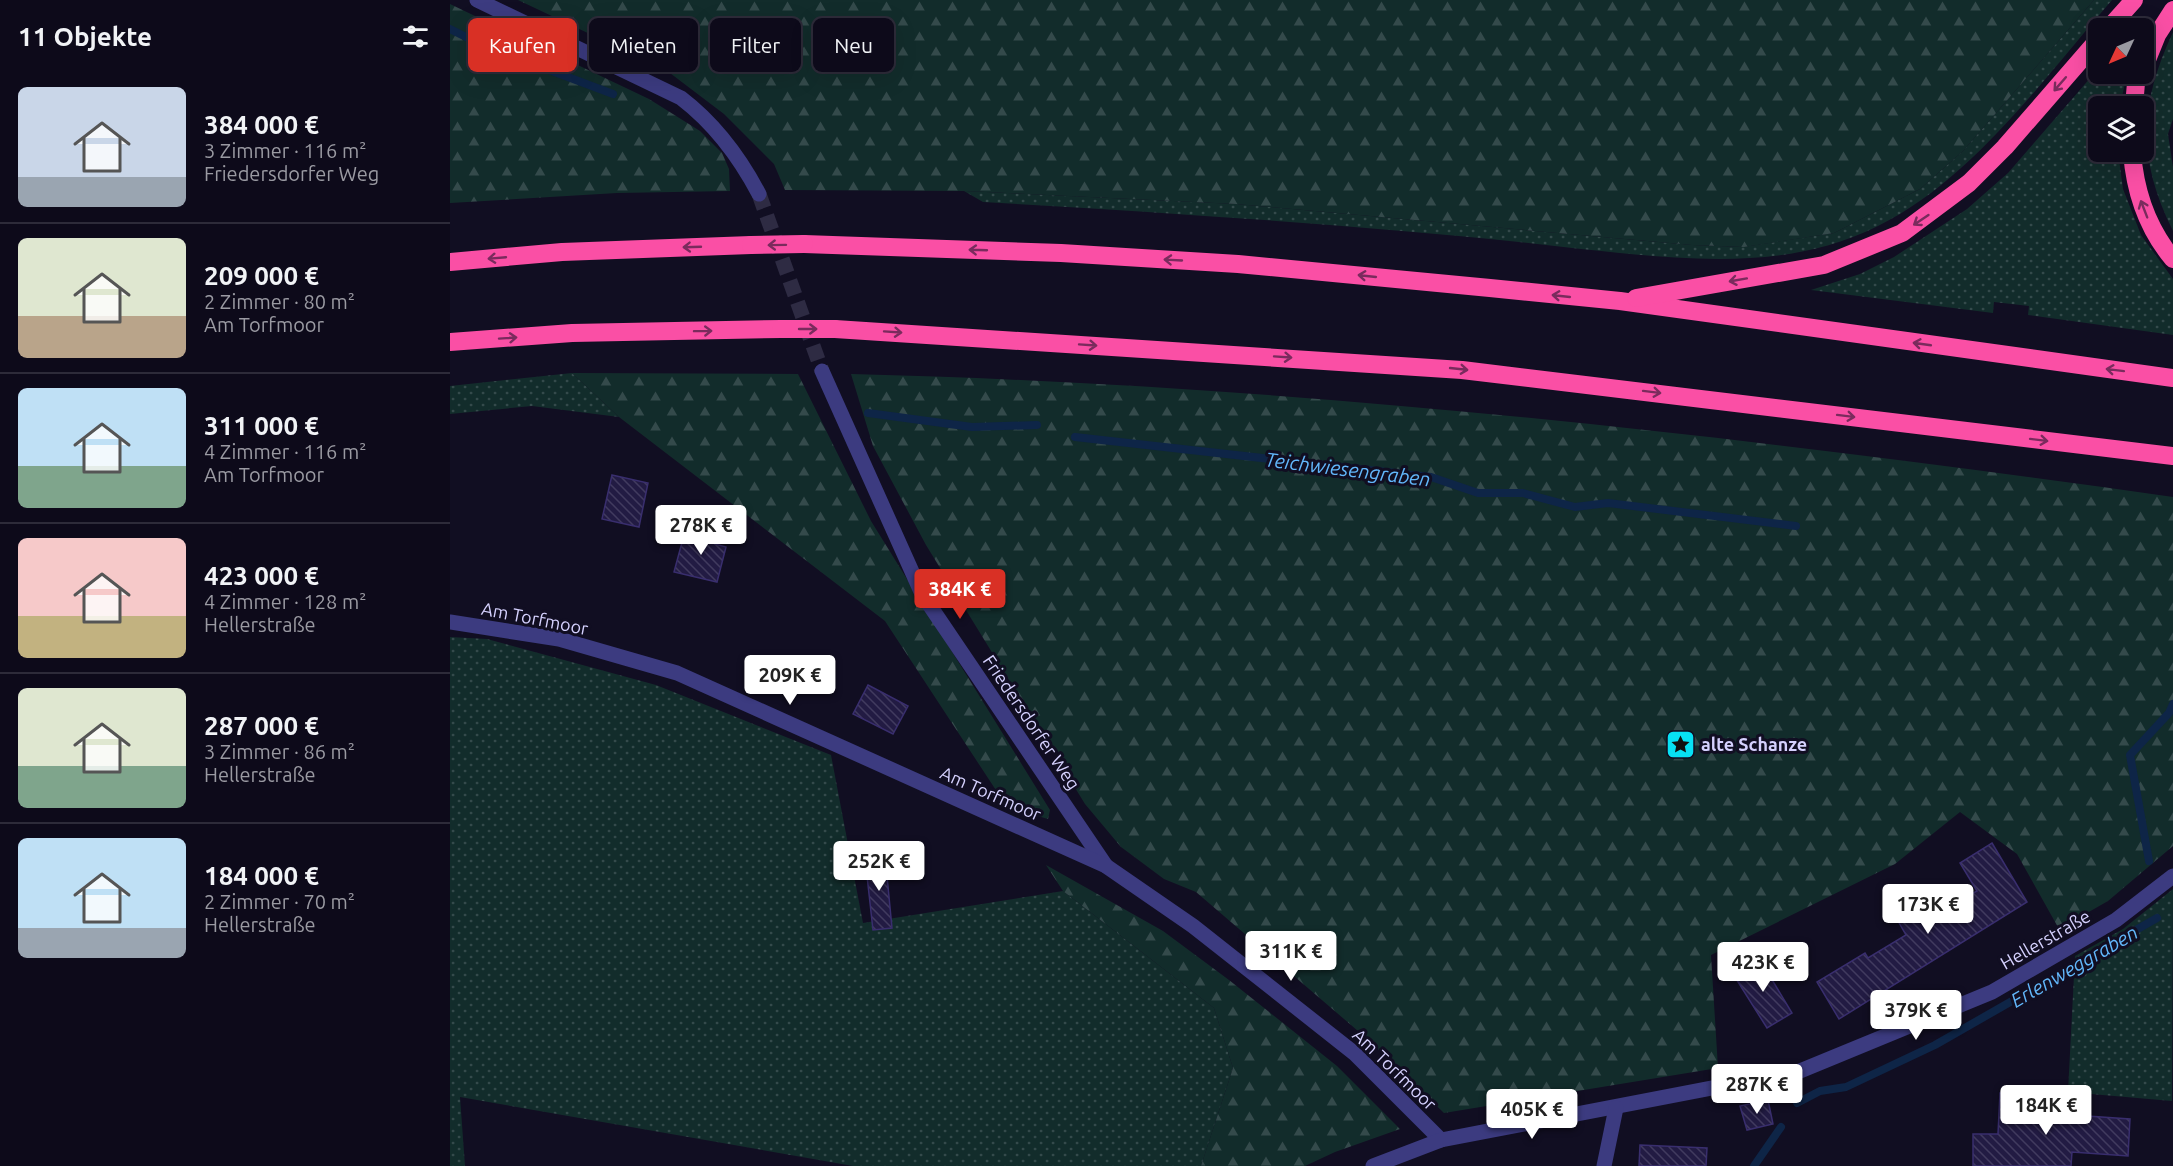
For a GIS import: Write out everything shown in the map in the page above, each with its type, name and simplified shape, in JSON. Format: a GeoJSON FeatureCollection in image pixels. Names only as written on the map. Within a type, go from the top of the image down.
{"type":"FeatureCollection","features":[{"type":"Feature","properties":{"kind":"highway"},"geometry":{"type":"LineString","coordinates":[[2118,18],[2134,0]]}},
{"type":"Feature","properties":{"kind":"highway"},"geometry":{"type":"LineString","coordinates":[[2154,42],[2173,10]]}},
{"type":"Feature","properties":{"kind":"highway"},"geometry":{"type":"LineString","coordinates":[[1620,302],[1824,265],[1902,233],[1969,183],[2005,147],[2088,52]]}},
{"type":"Feature","properties":{"kind":"highway"},"geometry":{"type":"LineString","coordinates":[[2133,162],[2134,183],[2147,217],[2173,260]]}},
{"type":"Feature","properties":{"kind":"highway"},"geometry":{"type":"LineString","coordinates":[[450,262],[562,252],[804,244],[1049,253],[1238,264],[1620,302],[2173,378]]}},
{"type":"Feature","properties":{"kind":"highway"},"geometry":{"type":"LineString","coordinates":[[450,342],[572,333],[835,329],[1462,370],[2173,456]]}},
{"type":"Feature","properties":{"kind":"street"},"geometry":{"type":"LineString","coordinates":[[477,0],[681,98],[701,113],[725,140],[744,165],[759,194]]}},
{"type":"Feature","properties":{"kind":"street","name":"Friedersdorfer Weg"},"geometry":{"type":"LineString","coordinates":[[822,371],[922,594],[1106,866]]}},
{"type":"Feature","properties":{"kind":"street","name":"Am Torfmoor"},"geometry":{"type":"LineString","coordinates":[[450,622],[559,639],[677,673],[1106,866],[1193,926],[1354,1053],[1441,1140]]}},
{"type":"Feature","properties":{"kind":"street","name":"Hellerstraße"},"geometry":{"type":"LineString","coordinates":[[1373,1166],[1441,1140],[1800,1071],[1992,992],[2116,920],[2173,876]]}},
{"type":"Feature","properties":{"kind":"street"},"geometry":{"type":"LineString","coordinates":[[1604,1166],[1616,1108]]}},
{"type":"Feature","properties":{"kind":"green space"},"geometry":{"type":"Polygon","coordinates":[[[518,0],[2094,0],[1963,151],[1920,189],[1834,233],[1744,247],[1692,245],[1236,204],[964,191],[785,190],[774,164],[724,114],[669,72],[698,72],[698,18],[589,18],[589,34],[577,28],[577,18],[556,18],[518,0]]]}},
{"type":"Feature","properties":{"kind":"green space"},"geometry":{"type":"Polygon","coordinates":[[[2094,0],[2112,0],[2097,18],[2088,18],[2088,28],[2005,125],[1944,183],[1912,207],[1878,226],[1842,241],[1806,251],[1769,257],[1694,259],[1350,227],[983,202],[964,191],[1236,204],[1692,245],[1743,247],[1834,233],[1920,189],[1963,151],[2094,0]]]}},
{"type":"Feature","properties":{"kind":"green space"},"geometry":{"type":"Polygon","coordinates":[[[450,4],[479,18],[468,18],[468,72],[577,72],[577,65],[649,99],[700,131],[722,153],[729,169],[730,191],[617,193],[450,203],[450,4]]]}},
{"type":"Feature","properties":{"kind":"green space"},"geometry":{"type":"Polygon","coordinates":[[[2173,32],[2173,119],[2168,134],[2173,167],[2173,231],[2161,204],[2149,162],[2154,162],[2154,96],[2152,96],[2162,59],[2173,32]]]}},
{"type":"Feature","properties":{"kind":"green space"},"geometry":{"type":"Polygon","coordinates":[[[2088,81],[2088,84],[2125,84],[2122,96],[2088,96],[2088,162],[2119,162],[2123,189],[2141,235],[2173,279],[2173,335],[2028,315],[2029,306],[1994,302],[1993,313],[1811,290],[1860,274],[1894,257],[1967,209],[2008,173],[2088,81]]]}},
{"type":"Feature","properties":{"kind":"green space"},"geometry":{"type":"Polygon","coordinates":[[[572,373],[619,417],[532,406],[450,414],[450,386],[572,373]]]}},
{"type":"Feature","properties":{"kind":"green space"},"geometry":{"type":"Polygon","coordinates":[[[572,373],[798,374],[871,521],[1050,810],[1048,819],[1007,807],[885,621],[619,417],[572,373]]]}},
{"type":"Feature","properties":{"kind":"green space"},"geometry":{"type":"Polygon","coordinates":[[[851,374],[1183,389],[1514,416],[1844,453],[2173,497],[2173,846],[2108,901],[2059,929],[2017,854],[1960,812],[1895,864],[1711,955],[1718,1068],[1444,1113],[1365,1037],[1196,892],[1164,879],[1121,847],[1085,804],[926,545],[873,446],[851,374]]]}},
{"type":"Feature","properties":{"kind":"green space"},"geometry":{"type":"Polygon","coordinates":[[[450,637],[487,639],[656,685],[831,755],[863,923],[1063,891],[1214,1008],[1233,1068],[1201,1166],[853,1166],[460,1097],[465,1166],[450,1166],[450,637]]]}},
{"type":"Feature","properties":{"kind":"green space"},"geometry":{"type":"Polygon","coordinates":[[[1046,865],[1163,931],[1229,980],[1337,1066],[1400,1129],[1335,1152],[1305,1166],[1201,1166],[1233,1068],[1214,1008],[1063,891],[1046,865]]]}},
{"type":"Feature","properties":{"kind":"green space"},"geometry":{"type":"Polygon","coordinates":[[[2173,889],[2172,1101],[2068,1092],[2075,956],[2123,929],[2173,889]]]}},
{"type":"Feature","properties":{"kind":"building"},"geometry":{"type":"Polygon","coordinates":[[[612,475],[648,483],[639,527],[602,519],[612,475]]]}},
{"type":"Feature","properties":{"kind":"building"},"geometry":{"type":"Polygon","coordinates":[[[696,528],[717,533],[715,544],[726,547],[717,582],[674,572],[684,535],[694,538],[696,528]]]}},
{"type":"Feature","properties":{"kind":"building"},"geometry":{"type":"Polygon","coordinates":[[[868,685],[908,706],[893,734],[853,714],[868,685]]]}},
{"type":"Feature","properties":{"kind":"building"},"geometry":{"type":"Polygon","coordinates":[[[1992,843],[2027,902],[1839,1019],[1817,982],[1865,953],[1868,958],[1906,935],[1898,921],[1920,908],[1928,920],[1977,891],[1960,863],[1992,843]]]}},
{"type":"Feature","properties":{"kind":"building"},"geometry":{"type":"Polygon","coordinates":[[[885,855],[892,928],[873,930],[865,858],[885,855]]]}},
{"type":"Feature","properties":{"kind":"building"},"geometry":{"type":"Polygon","coordinates":[[[1759,958],[1792,1013],[1767,1028],[1733,974],[1759,958]]]}},
{"type":"Feature","properties":{"kind":"building"},"geometry":{"type":"Polygon","coordinates":[[[2000,1093],[2045,1095],[2044,1113],[2130,1119],[2128,1156],[2072,1152],[2071,1166],[1973,1166],[1973,1134],[1998,1134],[2000,1093]]]}},
{"type":"Feature","properties":{"kind":"building"},"geometry":{"type":"Polygon","coordinates":[[[1768,1100],[1773,1124],[1747,1130],[1740,1106],[1768,1100]]]}},
{"type":"Feature","properties":{"kind":"building"},"geometry":{"type":"Polygon","coordinates":[[[1640,1145],[1707,1148],[1706,1166],[1639,1166],[1640,1145]]]}},
{"type":"Feature","properties":{"kind":"waterway","name":"Teichwiesengraben"},"geometry":{"type":"LineString","coordinates":[[450,29],[480,44],[613,94]]}},
{"type":"Feature","properties":{"kind":"waterway","name":"Teichwiesengraben"},"geometry":{"type":"LineString","coordinates":[[868,413],[972,427],[1037,425]]}},
{"type":"Feature","properties":{"kind":"waterway","name":"Teichwiesengraben"},"geometry":{"type":"LineString","coordinates":[[1075,437],[1431,477],[1478,493],[1523,493],[1575,507],[1608,503],[1796,526]]}},
{"type":"Feature","properties":{"kind":"waterway","name":"Erlenweggraben"},"geometry":{"type":"LineString","coordinates":[[2149,861],[2130,755],[2169,713],[2173,704]]}},
{"type":"Feature","properties":{"kind":"waterway","name":"Erlenweggraben"},"geometry":{"type":"LineString","coordinates":[[1797,1103],[1820,1091],[1846,1087],[1935,1045],[2157,918]]}},
{"type":"Feature","properties":{"kind":"waterway","name":"Erlenweggraben"},"geometry":{"type":"LineString","coordinates":[[1754,1166],[1781,1127]]}},
{"type":"Feature","properties":{"kind":"tunnel"},"geometry":{"type":"LineString","coordinates":[[759,194],[822,371]]}},
{"type":"Feature","properties":{"kind":"place","name":"alte Schanze"},"geometry":{"type":"Point","coordinates":[1680,744]}}]}
